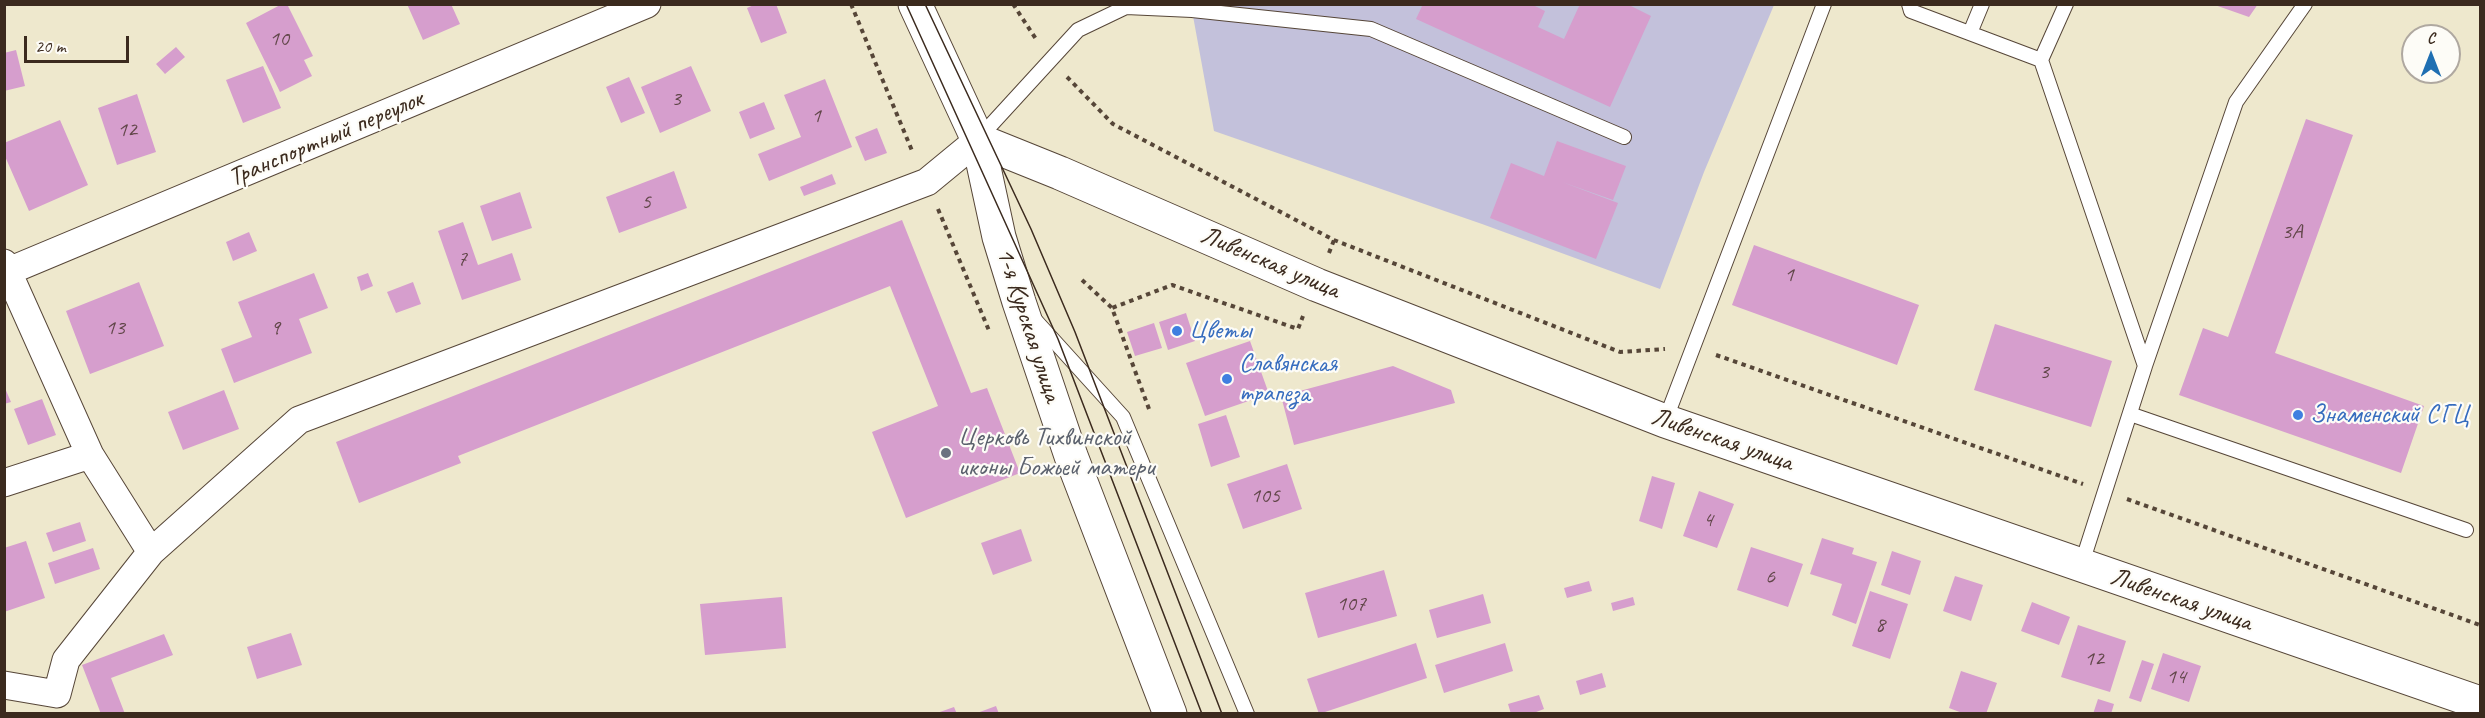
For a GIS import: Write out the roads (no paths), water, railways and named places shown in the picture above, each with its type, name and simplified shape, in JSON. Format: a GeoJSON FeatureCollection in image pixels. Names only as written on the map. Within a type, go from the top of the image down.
{"type":"FeatureCollection","features":[{"type":"Feature","properties":{"kind":"main road","name":"1-я Курская улица"},"geometry":{"type":"LineString","coordinates":[[915,4],[978,140],[999,237],[1019,302],[1071,456],[1170,714]]}},
{"type":"Feature","properties":{"kind":"main road","name":"Ливенская улица"},"geometry":{"type":"LineString","coordinates":[[978,140],[1060,172],[1317,285],[1665,421],[2481,703]]}},
{"type":"Feature","properties":{"kind":"street","name":"Транспортный переулок"},"geometry":{"type":"LineString","coordinates":[[6,269],[647,4]]}},
{"type":"Feature","properties":{"kind":"street"},"geometry":{"type":"LineString","coordinates":[[4,685],[60,704],[66,660],[151,552],[299,420],[927,182],[978,140]]}},
{"type":"Feature","properties":{"kind":"street"},"geometry":{"type":"LineString","coordinates":[[6,269],[63,389],[90,455],[151,552]]}},
{"type":"Feature","properties":{"kind":"street"},"geometry":{"type":"LineString","coordinates":[[4,483],[90,455]]}},
{"type":"Feature","properties":{"kind":"lane"},"geometry":{"type":"LineString","coordinates":[[1665,421],[1824,4]]}},
{"type":"Feature","properties":{"kind":"lane"},"geometry":{"type":"LineString","coordinates":[[1909,4],[1911,11],[2041,60]]}},
{"type":"Feature","properties":{"kind":"lane"},"geometry":{"type":"LineString","coordinates":[[1970,33],[1982,4]]}},
{"type":"Feature","properties":{"kind":"lane"},"geometry":{"type":"LineString","coordinates":[[2066,4],[2041,60],[2145,366]]}},
{"type":"Feature","properties":{"kind":"lane"},"geometry":{"type":"LineString","coordinates":[[2081,566],[2145,366],[2236,102],[2305,4]]}},
{"type":"Feature","properties":{"kind":"lane"},"geometry":{"type":"LineString","coordinates":[[978,140],[1078,30],[1126,7],[1192,10],[1371,29],[1624,137]]}},
{"type":"Feature","properties":{"kind":"lane"},"geometry":{"type":"LineString","coordinates":[[1019,302],[1123,417],[1247,714]]}},
{"type":"Feature","properties":{"kind":"lane"},"geometry":{"type":"LineString","coordinates":[[2130,414],[2466,530]]}},
{"type":"Feature","properties":{"kind":"tram line"},"geometry":{"type":"LineString","coordinates":[[906,4],[1058,339],[1202,714]]}},
{"type":"Feature","properties":{"kind":"tram line"},"geometry":{"type":"LineString","coordinates":[[925,4],[1031,229],[1075,332],[1222,714]]}},
{"type":"Feature","properties":{"kind":"place","name":"Цветы"},"geometry":{"type":"Point","coordinates":[1177,331]}},
{"type":"Feature","properties":{"kind":"place","name":"Славянская трапеза"},"geometry":{"type":"Point","coordinates":[1227,379]}},
{"type":"Feature","properties":{"kind":"place","name":"Знаменский СГЦ"},"geometry":{"type":"Point","coordinates":[2298,415]}},
{"type":"Feature","properties":{"kind":"place","name":"Церковь Тихвинской иконы Божьей матери"},"geometry":{"type":"Point","coordinates":[946,453]}}]}
